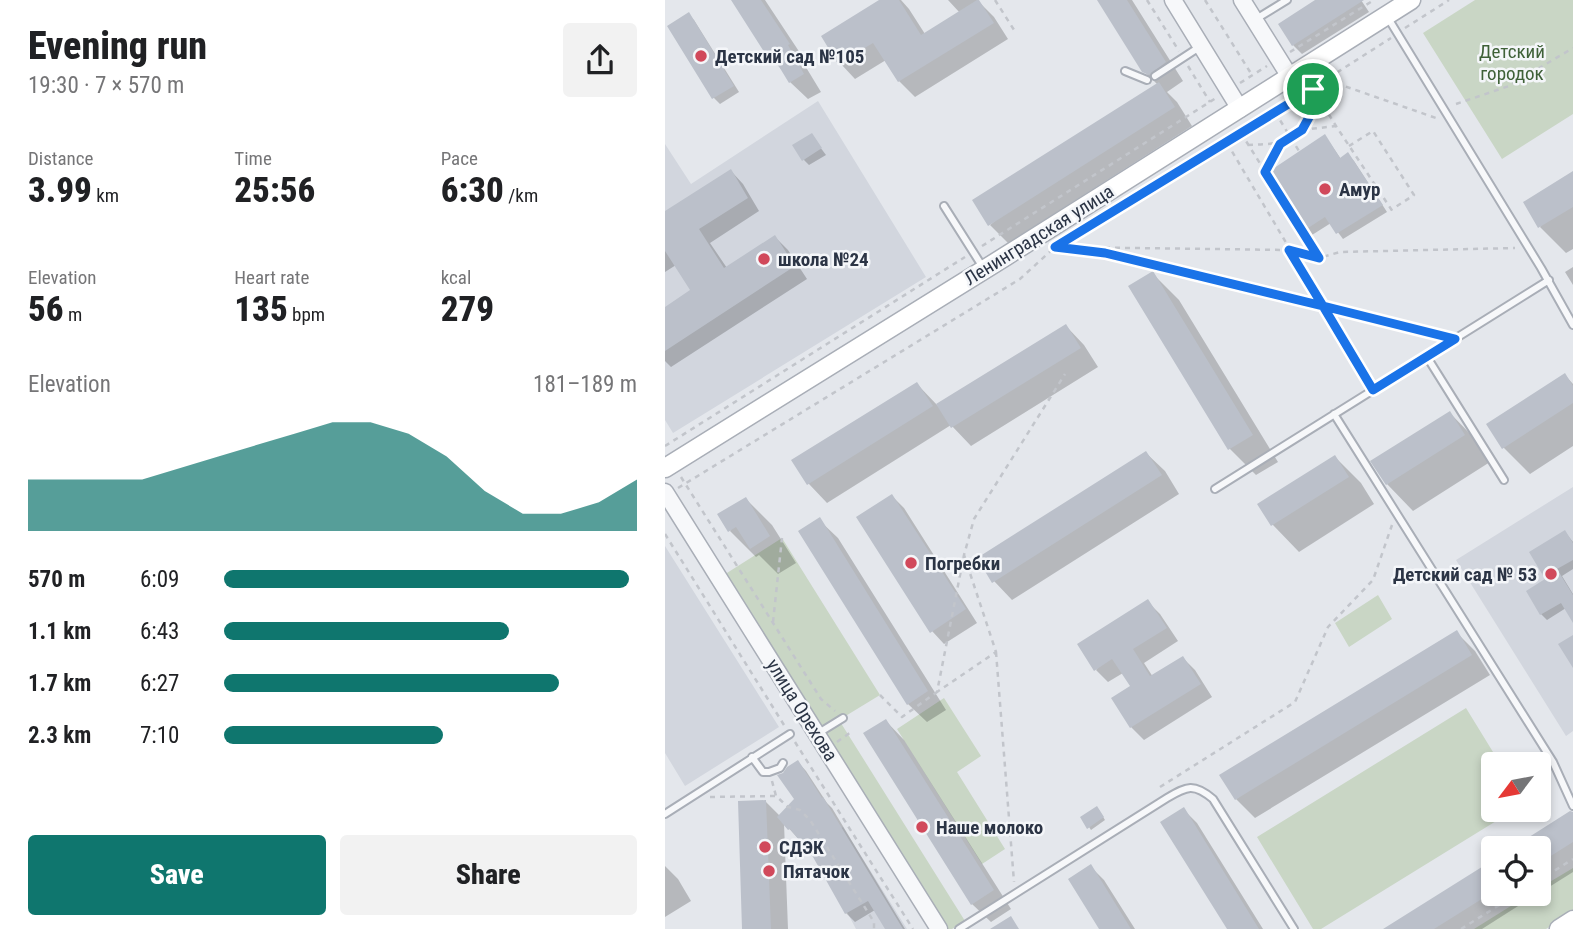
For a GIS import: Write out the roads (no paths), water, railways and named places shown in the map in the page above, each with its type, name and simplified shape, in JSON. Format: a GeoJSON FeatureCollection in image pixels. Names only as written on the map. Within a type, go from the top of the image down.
{"type":"FeatureCollection","features":[{"type":"Feature","properties":{"kind":"main road","name":"Ленинградская улица"},"geometry":{"type":"LineString","coordinates":[[669,466],[1411,0]]}},
{"type":"Feature","properties":{"kind":"main road"},"geometry":{"type":"LineString","coordinates":[[1559,929],[1573,920]]}},
{"type":"Feature","properties":{"kind":"street"},"geometry":{"type":"LineString","coordinates":[[1173,0],[1240,109]]}},
{"type":"Feature","properties":{"kind":"street"},"geometry":{"type":"LineString","coordinates":[[1242,0],[1290,78]]}},
{"type":"Feature","properties":{"kind":"street","name":"улица Орехова"},"geometry":{"type":"LineString","coordinates":[[665,492],[939,929]]}},
{"type":"Feature","properties":{"kind":"lane"},"geometry":{"type":"LineString","coordinates":[[1255,20],[1287,0]]}},
{"type":"Feature","properties":{"kind":"lane"},"geometry":{"type":"LineString","coordinates":[[1386,16],[1549,280],[1573,325]]}},
{"type":"Feature","properties":{"kind":"lane"},"geometry":{"type":"LineString","coordinates":[[1155,76],[1201,46]]}},
{"type":"Feature","properties":{"kind":"lane"},"geometry":{"type":"LineString","coordinates":[[1125,71],[1147,80]]}},
{"type":"Feature","properties":{"kind":"lane"},"geometry":{"type":"LineString","coordinates":[[944,206],[984,270]]}},
{"type":"Feature","properties":{"kind":"lane"},"geometry":{"type":"LineString","coordinates":[[1215,489],[1549,280]]}},
{"type":"Feature","properties":{"kind":"lane"},"geometry":{"type":"LineString","coordinates":[[1427,357],[1504,480]]}},
{"type":"Feature","properties":{"kind":"lane"},"geometry":{"type":"LineString","coordinates":[[1334,414],[1553,762],[1573,806]]}},
{"type":"Feature","properties":{"kind":"lane"},"geometry":{"type":"LineString","coordinates":[[817,734],[842,718]]}},
{"type":"Feature","properties":{"kind":"lane"},"geometry":{"type":"LineString","coordinates":[[665,814],[790,734]]}},
{"type":"Feature","properties":{"kind":"lane"},"geometry":{"type":"LineString","coordinates":[[752,757],[763,772],[780,768],[783,763]]}},
{"type":"Feature","properties":{"kind":"lane"},"geometry":{"type":"LineString","coordinates":[[959,929],[1173,794],[1191,786],[1202,790],[1213,799],[1294,929]]}},
{"type":"Feature","properties":{"kind":"place","name":"Детский сад №105"},"geometry":{"type":"Point","coordinates":[701,56]}},
{"type":"Feature","properties":{"kind":"place","name":"Амур"},"geometry":{"type":"Point","coordinates":[1325,189]}},
{"type":"Feature","properties":{"kind":"place","name":"школа №24"},"geometry":{"type":"Point","coordinates":[764,259]}},
{"type":"Feature","properties":{"kind":"place","name":"Погребки"},"geometry":{"type":"Point","coordinates":[911,563]}},
{"type":"Feature","properties":{"kind":"place","name":"Детский сад № 53"},"geometry":{"type":"Point","coordinates":[1551,574]}},
{"type":"Feature","properties":{"kind":"place","name":"Наше молоко"},"geometry":{"type":"Point","coordinates":[922,827]}},
{"type":"Feature","properties":{"kind":"place","name":"СДЭК"},"geometry":{"type":"Point","coordinates":[765,847]}},
{"type":"Feature","properties":{"kind":"place","name":"Пятачок"},"geometry":{"type":"Point","coordinates":[769,871]}},
{"type":"Feature","properties":{"kind":"park label","name":"Детский городок"},"geometry":{"type":"Point","coordinates":[1512,62]}}]}
